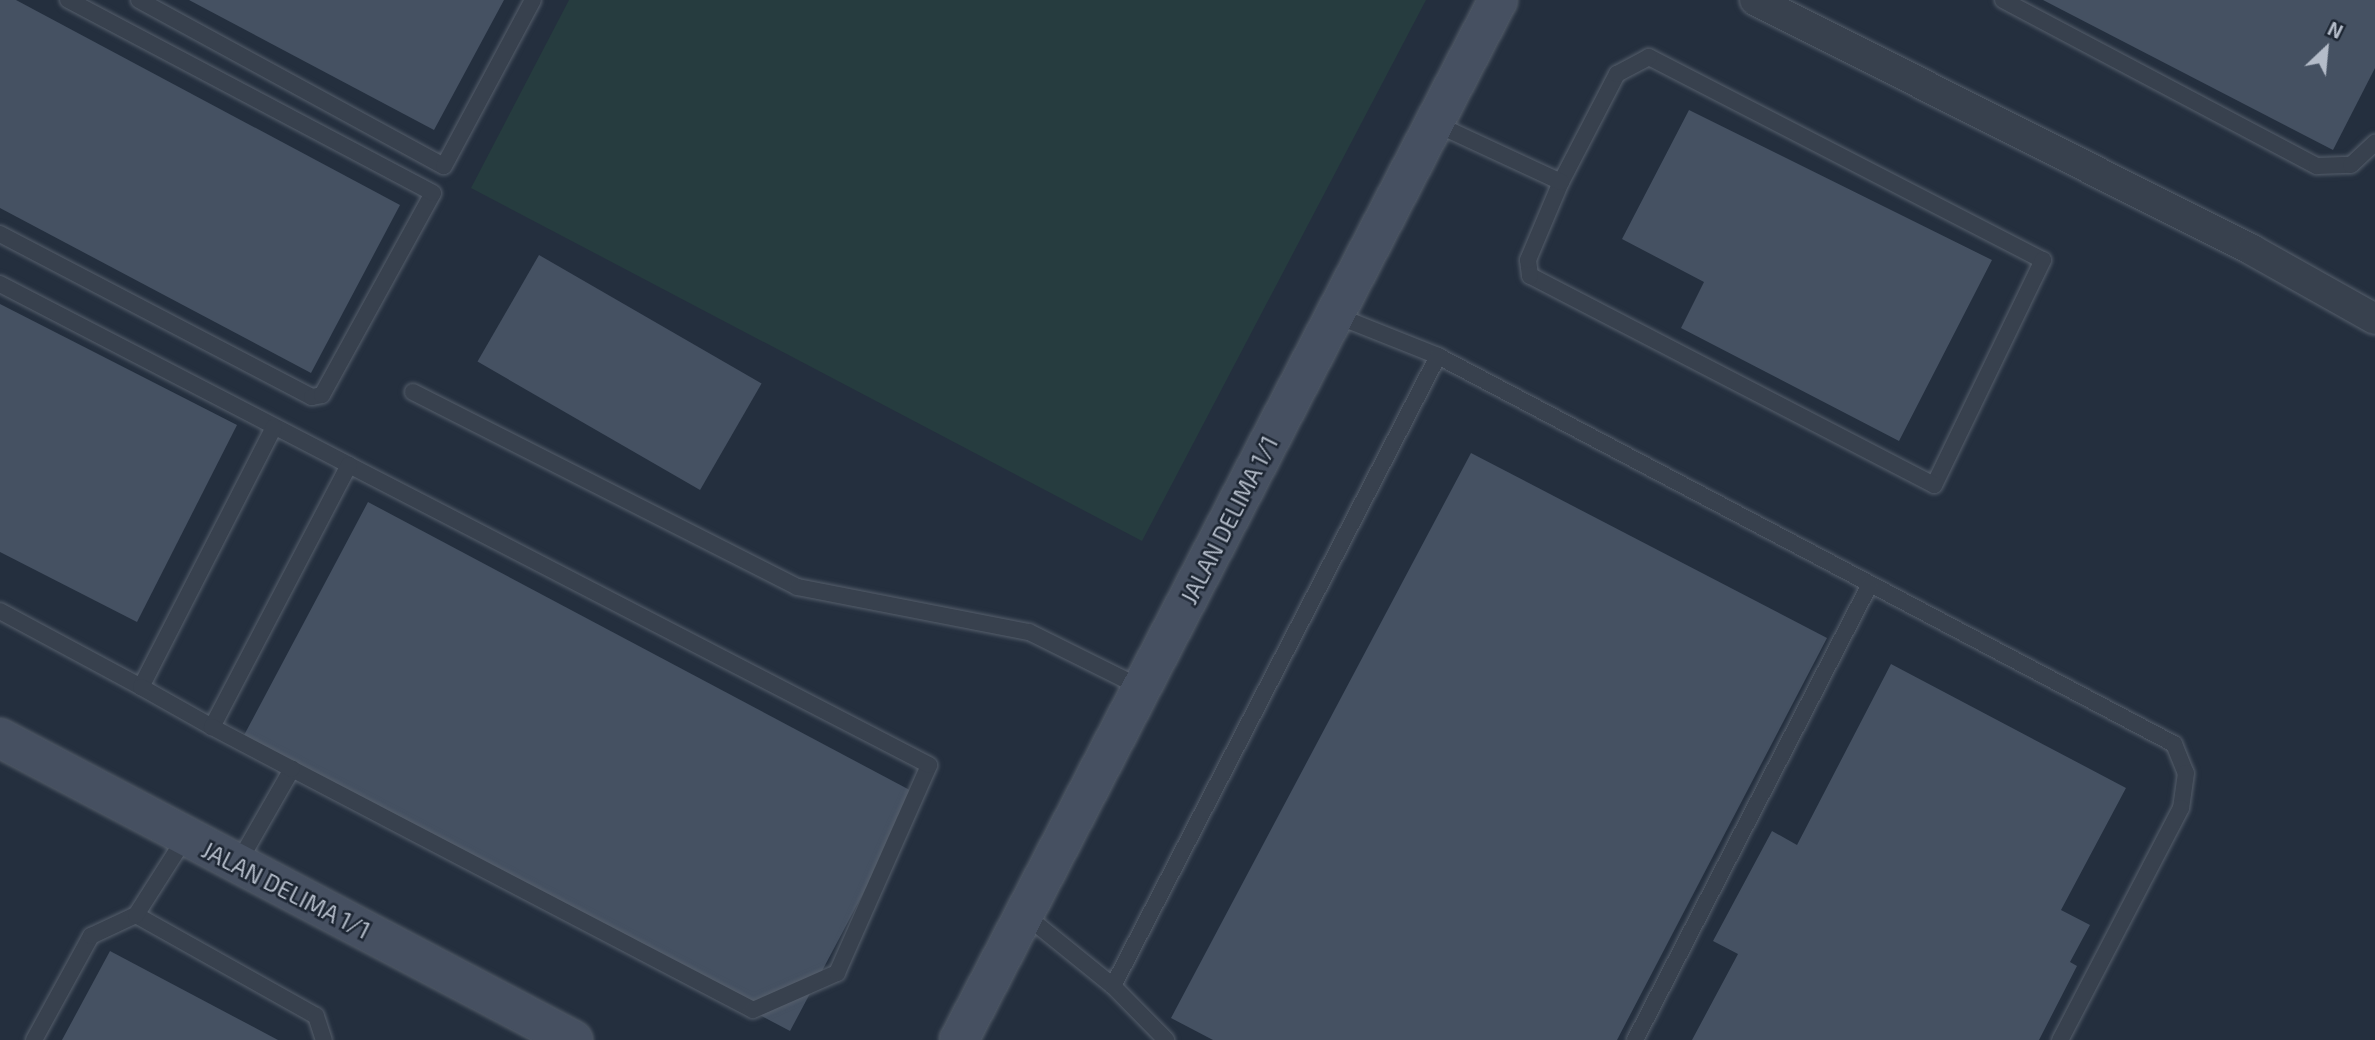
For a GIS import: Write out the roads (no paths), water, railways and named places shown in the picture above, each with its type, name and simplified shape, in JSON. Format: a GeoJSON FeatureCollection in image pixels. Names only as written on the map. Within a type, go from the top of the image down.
{"type":"FeatureCollection","features":[{"type":"Feature","properties":{"kind":"street","name":"JALAN DELIMA 1/1"},"geometry":{"type":"LineString","coordinates":[[959,1040],[1498,0]]}},
{"type":"Feature","properties":{"kind":"street"},"geometry":{"type":"LineString","coordinates":[[1755,0],[2252,250],[2375,320]]}},
{"type":"Feature","properties":{"kind":"street","name":"JALAN DELIMA 1/1"},"geometry":{"type":"LineString","coordinates":[[0,738],[185,838],[573,1040]]}},
{"type":"Feature","properties":{"kind":"lane"},"geometry":{"type":"LineString","coordinates":[[0,234],[312,397],[322,395],[433,193],[68,0]]}},
{"type":"Feature","properties":{"kind":"lane"},"geometry":{"type":"LineString","coordinates":[[139,0],[444,166],[533,0]]}},
{"type":"Feature","properties":{"kind":"lane"},"geometry":{"type":"LineString","coordinates":[[2003,0],[2317,166],[2351,165],[2375,143]]}},
{"type":"Feature","properties":{"kind":"lane"},"geometry":{"type":"LineString","coordinates":[[1648,57],[2043,260],[1934,485],[1531,276],[1528,260],[1561,182],[1617,74],[1648,57]]}},
{"type":"Feature","properties":{"kind":"lane"},"geometry":{"type":"LineString","coordinates":[[1434,123],[1561,182]]}},
{"type":"Feature","properties":{"kind":"lane"},"geometry":{"type":"LineString","coordinates":[[0,284],[929,765],[837,973],[753,1010],[212,727],[0,611]]}},
{"type":"Feature","properties":{"kind":"lane"},"geometry":{"type":"LineString","coordinates":[[1335,315],[1438,356],[1869,586],[2174,744],[2186,773],[2181,808],[2060,1040]]}},
{"type":"Feature","properties":{"kind":"lane"},"geometry":{"type":"LineString","coordinates":[[1113,986],[1438,356]]}},
{"type":"Feature","properties":{"kind":"lane"},"geometry":{"type":"LineString","coordinates":[[413,392],[797,587],[1029,632],[1142,688]]}},
{"type":"Feature","properties":{"kind":"lane"},"geometry":{"type":"LineString","coordinates":[[141,687],[275,427]]}},
{"type":"Feature","properties":{"kind":"lane"},"geometry":{"type":"LineString","coordinates":[[212,727],[349,465]]}},
{"type":"Feature","properties":{"kind":"lane"},"geometry":{"type":"LineString","coordinates":[[1635,1040],[1869,586]]}},
{"type":"Feature","properties":{"kind":"lane"},"geometry":{"type":"LineString","coordinates":[[237,865],[292,769]]}},
{"type":"Feature","properties":{"kind":"lane"},"geometry":{"type":"LineString","coordinates":[[34,1040],[91,936],[136,915],[185,838]]}},
{"type":"Feature","properties":{"kind":"lane"},"geometry":{"type":"LineString","coordinates":[[1024,914],[1113,986],[1166,1040]]}},
{"type":"Feature","properties":{"kind":"lane"},"geometry":{"type":"LineString","coordinates":[[136,915],[316,1016],[324,1040]]}}]}
